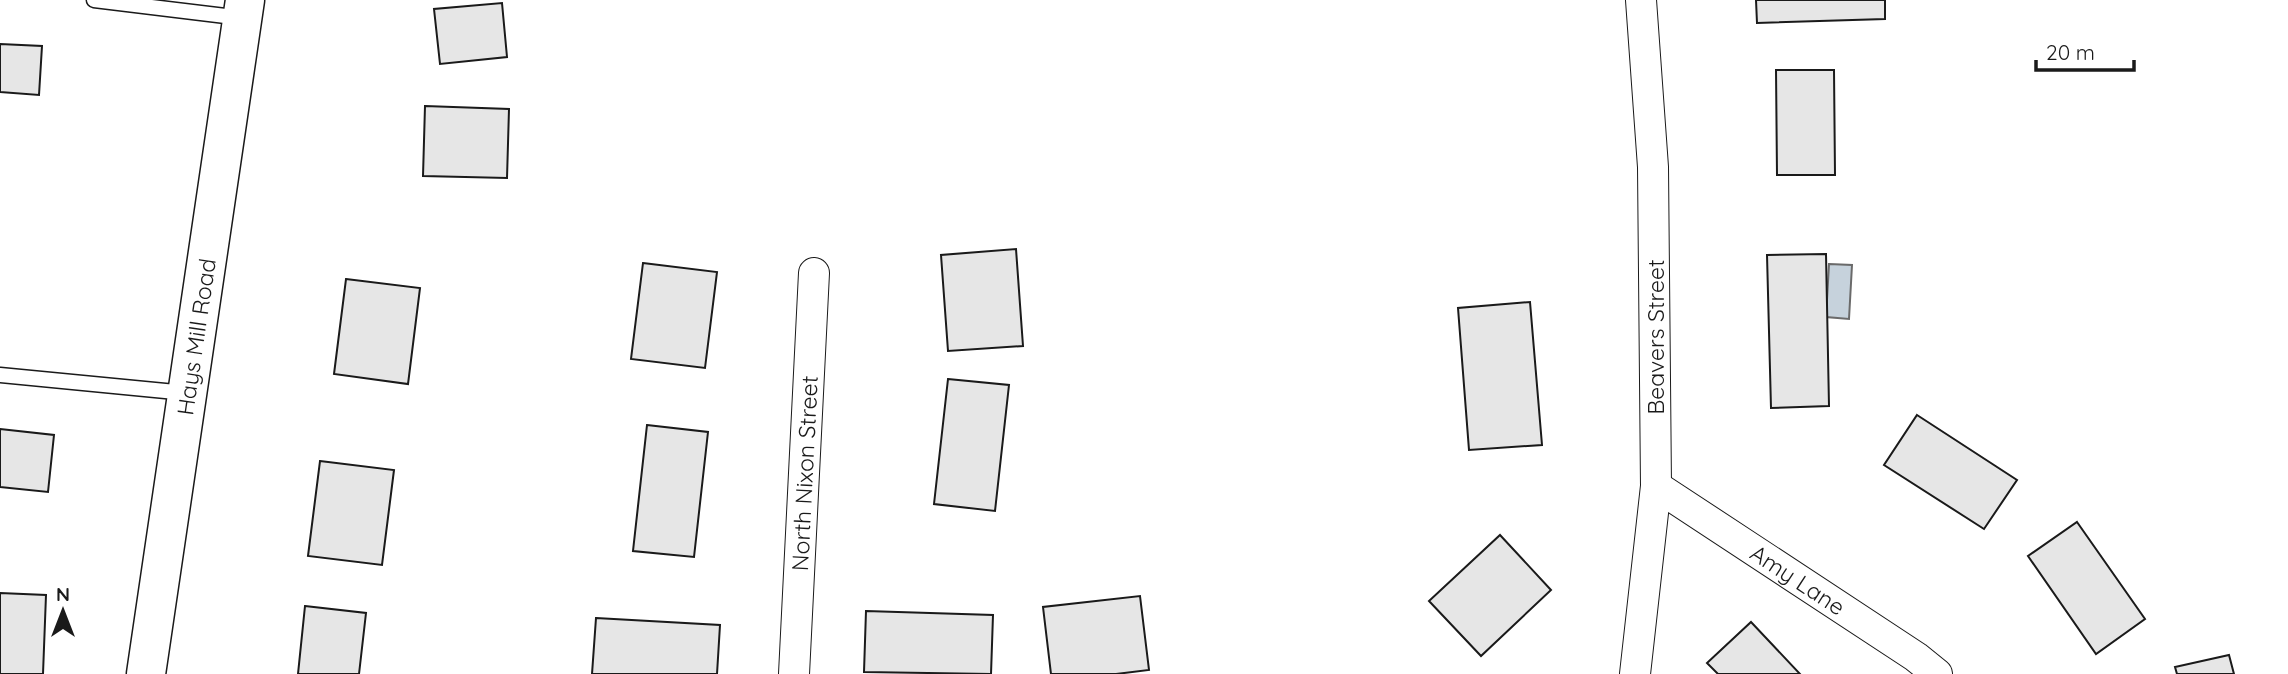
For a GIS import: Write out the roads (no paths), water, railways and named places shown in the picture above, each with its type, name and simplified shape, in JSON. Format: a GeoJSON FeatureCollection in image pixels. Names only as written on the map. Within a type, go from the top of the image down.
{"type":"FeatureCollection","features":[{"type":"Feature","properties":{"kind":"street","name":"Beavers Street"},"geometry":{"type":"LineString","coordinates":[[1635,674],[1656,486],[1653,167],[1641,0]]}},
{"type":"Feature","properties":{"kind":"street","name":"Hays Mill Road"},"geometry":{"type":"LineString","coordinates":[[146,674],[244,9]]}},
{"type":"Feature","properties":{"kind":"street","name":"North Nixon Street"},"geometry":{"type":"LineString","coordinates":[[794,674],[814,273]]}},
{"type":"Feature","properties":{"kind":"street","name":"Amy Lane"},"geometry":{"type":"LineString","coordinates":[[1656,486],[1916,657],[1937,674]]}},
{"type":"Feature","properties":{"kind":"lane"},"geometry":{"type":"LineString","coordinates":[[94,0],[244,9]]}},
{"type":"Feature","properties":{"kind":"lane"},"geometry":{"type":"LineString","coordinates":[[0,375],[187,393]]}}]}
